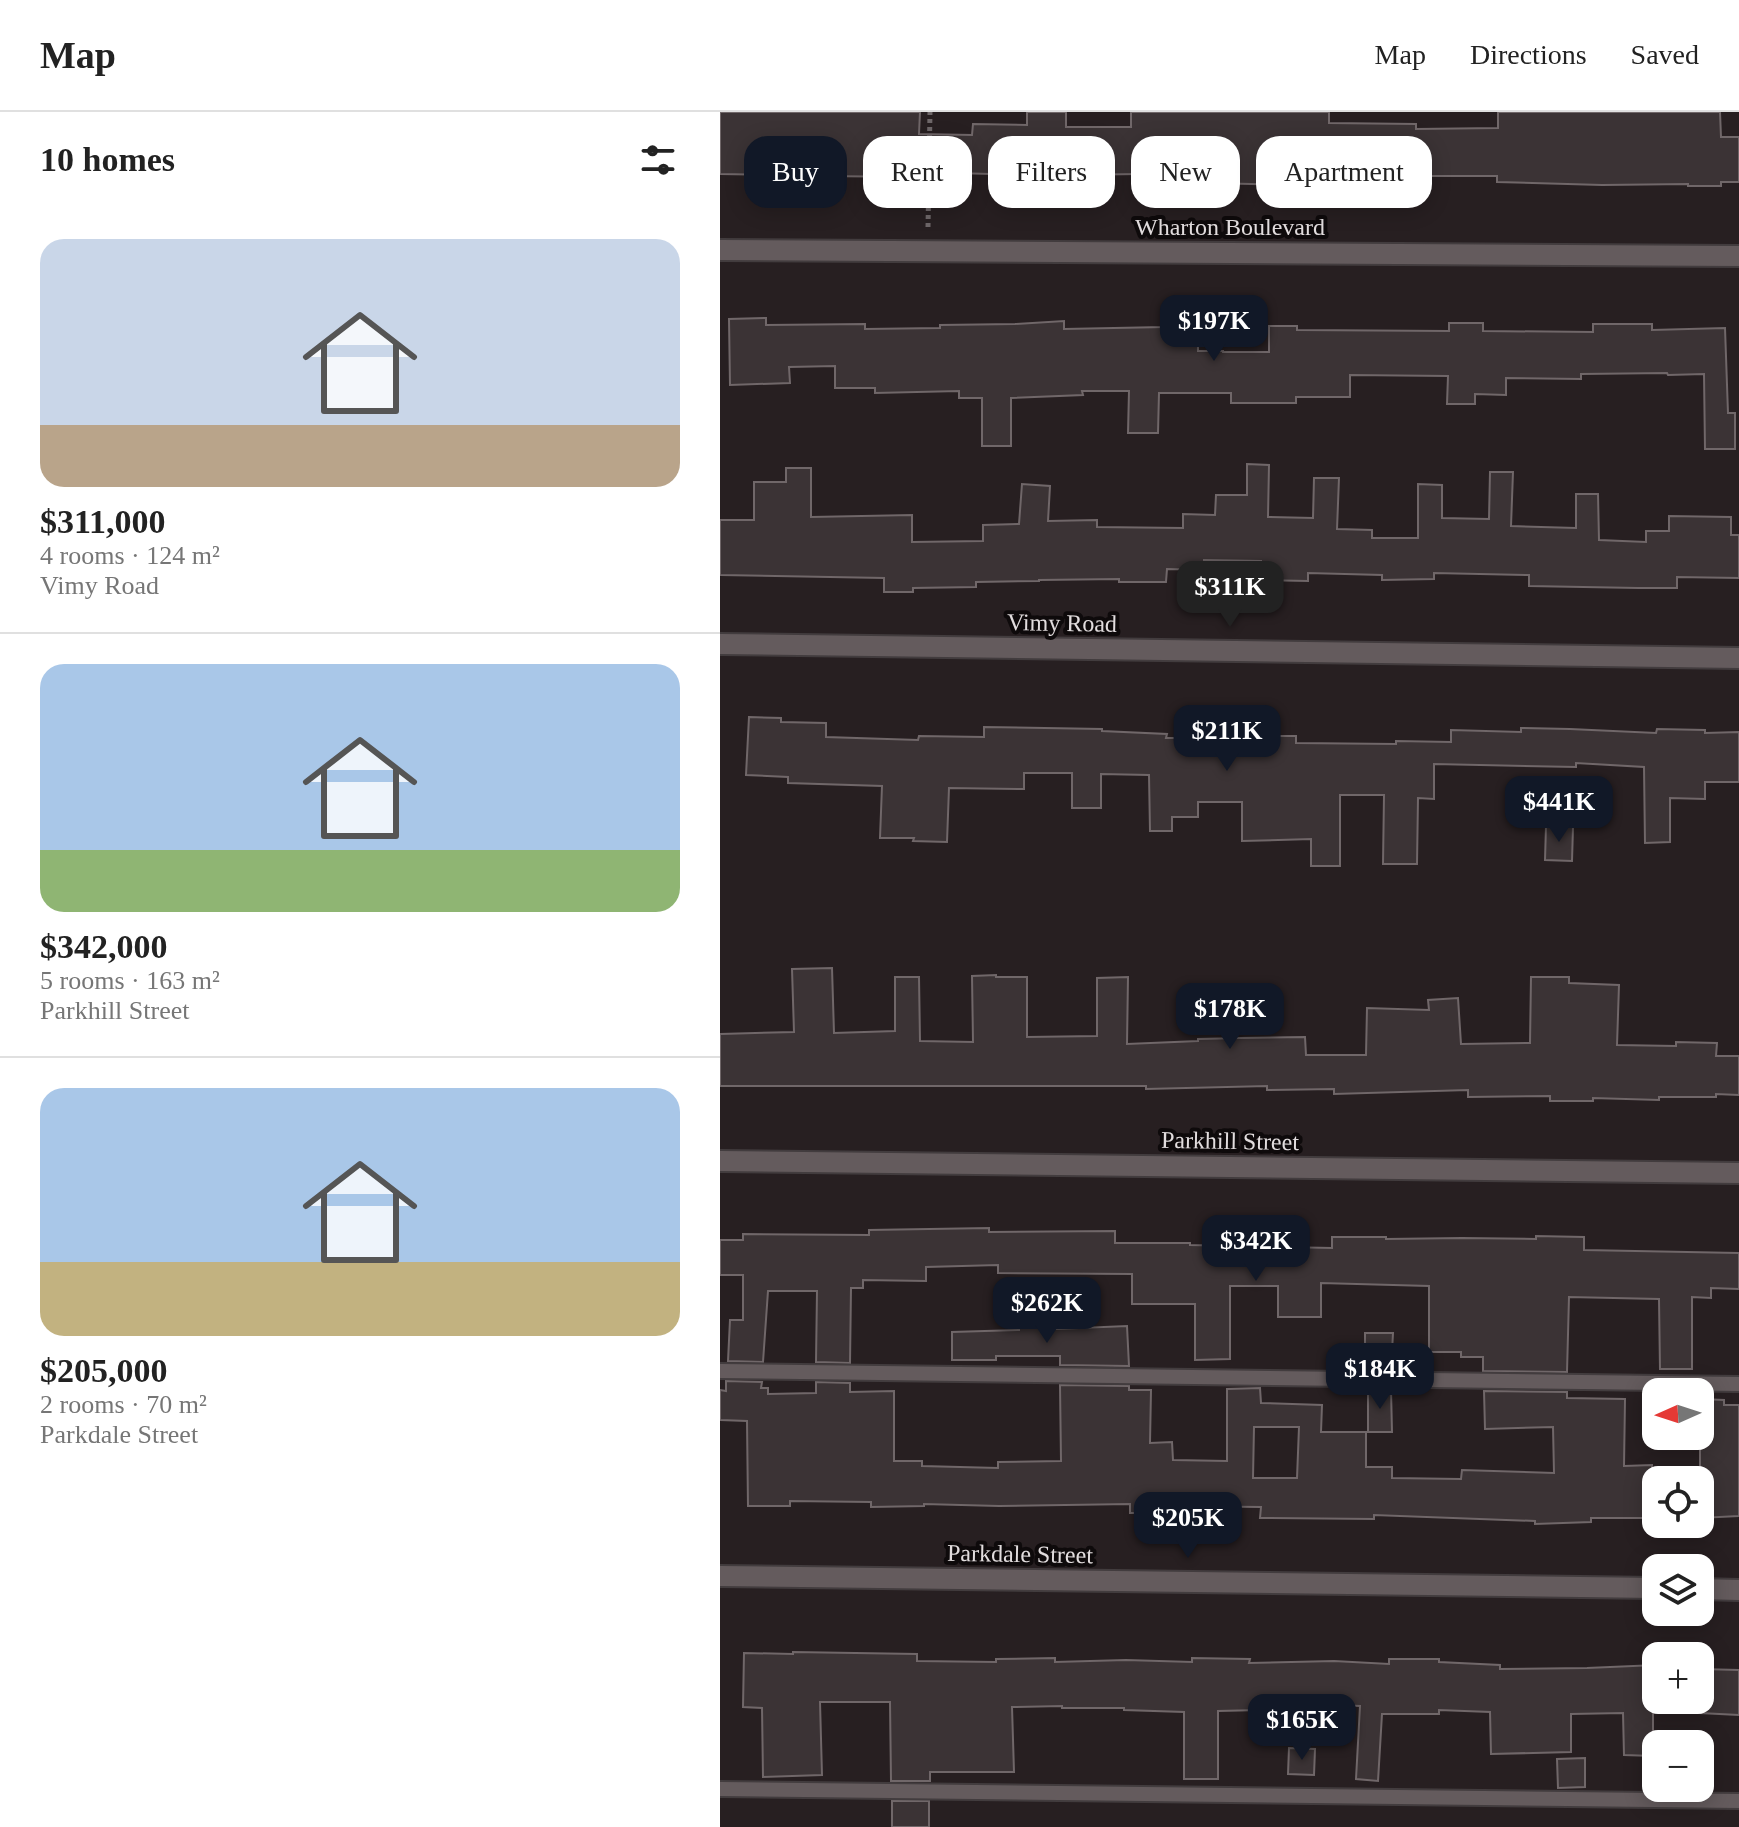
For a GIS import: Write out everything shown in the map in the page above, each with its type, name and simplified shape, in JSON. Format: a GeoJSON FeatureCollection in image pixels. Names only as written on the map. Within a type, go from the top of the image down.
{"type":"FeatureCollection","features":[{"type":"Feature","properties":{"kind":"street","name":"Wharton Boulevard"},"geometry":{"type":"LineString","coordinates":[[720,250],[1739,256]]}},
{"type":"Feature","properties":{"kind":"street","name":"Vimy Road"},"geometry":{"type":"LineString","coordinates":[[720,644],[1739,658]]}},
{"type":"Feature","properties":{"kind":"street","name":"Parkhill Street"},"geometry":{"type":"LineString","coordinates":[[720,1161],[1739,1173]]}},
{"type":"Feature","properties":{"kind":"street","name":"Parkdale Street"},"geometry":{"type":"LineString","coordinates":[[720,1576],[1642,1588]]}},
{"type":"Feature","properties":{"kind":"street"},"geometry":{"type":"LineString","coordinates":[[1714,1589],[1739,1590]]}},
{"type":"Feature","properties":{"kind":"lane"},"geometry":{"type":"LineString","coordinates":[[720,1371],[1739,1384]]}},
{"type":"Feature","properties":{"kind":"lane"},"geometry":{"type":"LineString","coordinates":[[720,1789],[1739,1801]]}},
{"type":"Feature","properties":{"kind":"path"},"geometry":{"type":"LineString","coordinates":[[928,251],[930,112]]}},
{"type":"Feature","properties":{"kind":"building"},"geometry":{"type":"Polygon","coordinates":[[[720,112],[920,112],[919,134],[972,135],[973,124],[1027,125],[1027,112],[1066,112],[1066,127],[1131,127],[1131,112],[1329,112],[1329,123],[1416,124],[1416,129],[1498,128],[1498,112],[1720,112],[1721,137],[1739,137],[1739,182],[1721,182],[1721,186],[1497,182],[1497,176],[1432,176],[1432,136],[1256,136],[1256,184],[1240,184],[1240,136],[1131,136],[1131,174],[1115,174],[1115,136],[988,136],[988,174],[972,173],[972,136],[863,136],[863,176],[847,176],[847,136],[744,136],[744,174],[720,174],[720,112]]]}},
{"type":"Feature","properties":{"kind":"building"},"geometry":{"type":"Polygon","coordinates":[[[766,318],[766,325],[865,324],[865,329],[1064,321],[1064,329],[1164,327],[1164,322],[1198,321],[1198,351],[1223,352],[1269,352],[1269,326],[1297,326],[1297,330],[1449,331],[1449,323],[1483,323],[1483,331],[1593,332],[1593,324],[1652,324],[1652,330],[1725,328],[1728,413],[1735,413],[1735,449],[1705,449],[1704,374],[1667,373],[1581,374],[1581,379],[1506,378],[1506,395],[1475,394],[1475,404],[1447,404],[1448,376],[1350,375],[1350,397],[1296,397],[1296,403],[1231,403],[1231,393],[1159,393],[1158,433],[1128,433],[1129,391],[1082,391],[1083,395],[1011,398],[1011,446],[982,446],[982,398],[959,398],[959,391],[875,393],[875,388],[835,388],[835,366],[789,367],[790,383],[730,385],[729,319],[766,318]]]}},
{"type":"Feature","properties":{"kind":"building"},"geometry":{"type":"Polygon","coordinates":[[[1247,464],[1269,465],[1268,517],[1313,518],[1314,478],[1339,478],[1337,529],[1372,530],[1372,538],[1418,538],[1418,484],[1442,485],[1442,518],[1489,519],[1490,472],[1513,472],[1511,526],[1576,528],[1576,494],[1598,494],[1599,540],[1646,542],[1646,531],[1669,531],[1669,516],[1731,517],[1731,535],[1739,535],[1739,578],[1677,577],[1677,588],[1529,586],[1529,575],[1434,573],[1434,579],[1382,580],[1382,575],[1308,573],[1308,581],[1261,580],[1261,561],[1204,560],[1204,570],[1167,569],[1166,582],[1119,582],[1119,579],[976,582],[976,587],[913,588],[913,592],[884,592],[884,578],[720,575],[720,520],[754,520],[754,482],[786,482],[786,468],[811,468],[811,517],[912,515],[912,542],[983,541],[983,525],[1019,524],[1022,484],[1050,486],[1048,521],[1097,520],[1097,527],[1183,528],[1183,514],[1215,515],[1216,495],[1247,495],[1247,464]]]}},
{"type":"Feature","properties":{"kind":"building"},"geometry":{"type":"Polygon","coordinates":[[[749,717],[781,718],[781,722],[826,723],[826,737],[918,740],[919,736],[984,737],[984,727],[1102,729],[1167,734],[1166,738],[1296,736],[1296,743],[1396,744],[1396,741],[1451,742],[1451,730],[1521,732],[1521,728],[1656,733],[1657,729],[1739,732],[1739,782],[1705,782],[1705,799],[1670,798],[1670,842],[1645,843],[1644,767],[1576,763],[1576,767],[1434,764],[1434,799],[1418,798],[1417,864],[1383,864],[1384,795],[1340,795],[1340,866],[1311,866],[1311,839],[1242,841],[1242,802],[1198,802],[1198,817],[1172,817],[1172,831],[1150,831],[1149,775],[1101,774],[1101,808],[1072,808],[1072,773],[1024,773],[1024,789],[949,788],[947,842],[913,841],[914,838],[880,838],[882,786],[788,783],[788,777],[746,775],[749,717]]]}},
{"type":"Feature","properties":{"kind":"building"},"geometry":{"type":"Polygon","coordinates":[[[1546,826],[1573,827],[1572,861],[1545,860],[1546,826]]]}},
{"type":"Feature","properties":{"kind":"building"},"geometry":{"type":"Polygon","coordinates":[[[832,968],[834,1033],[895,1031],[895,977],[919,977],[920,1041],[973,1042],[972,976],[996,975],[1027,977],[1027,1037],[1097,1036],[1097,978],[1128,977],[1127,1044],[1305,1037],[1306,1055],[1366,1055],[1367,1008],[1429,1010],[1428,1000],[1458,998],[1461,1044],[1530,1043],[1531,977],[1569,977],[1569,983],[1619,985],[1617,1045],[1717,1043],[1716,1056],[1739,1056],[1739,1095],[1659,1097],[1659,1100],[1593,1098],[1593,1101],[1550,1101],[1550,1096],[1468,1097],[1468,1090],[1334,1094],[1334,1089],[1267,1090],[1267,1086],[1146,1089],[1146,1086],[720,1086],[720,1034],[794,1032],[792,969],[832,968]]]}},
{"type":"Feature","properties":{"kind":"building"},"geometry":{"type":"Polygon","coordinates":[[[989,1228],[989,1232],[1115,1231],[1115,1243],[1332,1248],[1332,1237],[1584,1237],[1584,1250],[1739,1253],[1739,1289],[1711,1288],[1711,1298],[1692,1297],[1692,1369],[1660,1369],[1659,1299],[1569,1297],[1567,1372],[1483,1371],[1483,1357],[1461,1357],[1461,1352],[1429,1352],[1429,1286],[1321,1283],[1321,1317],[1278,1317],[1278,1286],[1230,1286],[1230,1359],[1195,1360],[1195,1304],[1132,1304],[1132,1274],[998,1273],[998,1265],[926,1267],[926,1281],[863,1280],[863,1288],[851,1288],[850,1363],[816,1362],[817,1291],[768,1291],[763,1362],[728,1361],[730,1320],[743,1320],[743,1275],[720,1275],[720,1240],[743,1240],[743,1234],[869,1235],[869,1230],[989,1228]]]}},
{"type":"Feature","properties":{"kind":"building"},"geometry":{"type":"Polygon","coordinates":[[[1127,1326],[1129,1366],[1060,1365],[1060,1356],[952,1360],[952,1332],[1019,1330],[1019,1327],[1127,1326]]]}},
{"type":"Feature","properties":{"kind":"building"},"geometry":{"type":"Polygon","coordinates":[[[1365,1333],[1393,1333],[1391,1370],[1368,1369],[1368,1364],[1365,1364],[1365,1333]]]}},
{"type":"Feature","properties":{"kind":"building"},"geometry":{"type":"Polygon","coordinates":[[[726,1381],[762,1382],[761,1388],[768,1388],[768,1394],[816,1393],[816,1382],[850,1383],[850,1392],[894,1391],[894,1461],[922,1461],[922,1466],[998,1468],[998,1462],[1061,1461],[1060,1385],[1129,1386],[1129,1390],[1151,1390],[1150,1443],[1172,1442],[1173,1460],[1227,1461],[1227,1389],[1260,1388],[1261,1403],[1322,1405],[1321,1432],[1366,1432],[1366,1467],[1392,1467],[1392,1478],[1461,1479],[1462,1470],[1554,1473],[1553,1427],[1485,1429],[1484,1391],[1567,1392],[1567,1398],[1625,1399],[1624,1466],[1652,1465],[1652,1466],[1642,1466],[1642,1518],[1591,1518],[1591,1522],[1535,1524],[1535,1521],[1374,1515],[1374,1519],[1260,1518],[1261,1507],[1173,1506],[1173,1513],[1130,1513],[1130,1504],[871,1507],[871,1502],[790,1501],[790,1506],[748,1506],[747,1421],[720,1420],[720,1390],[726,1391],[726,1381]],[[1254,1427],[1253,1478],[1297,1478],[1299,1427],[1254,1427]]]}},
{"type":"Feature","properties":{"kind":"building"},"geometry":{"type":"Polygon","coordinates":[[[1368,1389],[1391,1390],[1392,1432],[1368,1432],[1368,1389]]]}},
{"type":"Feature","properties":{"kind":"building"},"geometry":{"type":"Polygon","coordinates":[[[1714,1400],[1724,1400],[1724,1405],[1739,1405],[1739,1516],[1714,1517],[1714,1466],[1700,1466],[1700,1450],[1714,1450],[1714,1400]]]}},
{"type":"Feature","properties":{"kind":"building"},"geometry":{"type":"Polygon","coordinates":[[[744,1653],[917,1654],[917,1661],[996,1662],[996,1659],[1055,1658],[1055,1662],[1192,1662],[1192,1658],[1250,1659],[1249,1663],[1334,1661],[1389,1664],[1389,1659],[1439,1659],[1439,1662],[1500,1665],[1500,1669],[1642,1666],[1642,1714],[1653,1714],[1653,1730],[1642,1730],[1642,1756],[1624,1755],[1623,1713],[1571,1714],[1571,1752],[1491,1754],[1490,1712],[1439,1710],[1439,1714],[1382,1714],[1378,1781],[1356,1779],[1360,1706],[1309,1704],[1309,1709],[1218,1711],[1218,1779],[1184,1779],[1184,1712],[1062,1706],[1012,1707],[1014,1772],[930,1772],[930,1781],[891,1781],[890,1702],[820,1702],[822,1775],[763,1777],[762,1708],[743,1707],[744,1653]]]}},
{"type":"Feature","properties":{"kind":"building"},"geometry":{"type":"Polygon","coordinates":[[[1714,1669],[1739,1670],[1739,1715],[1714,1714],[1714,1669]]]}},
{"type":"Feature","properties":{"kind":"building"},"geometry":{"type":"Polygon","coordinates":[[[1289,1748],[1315,1749],[1314,1775],[1288,1774],[1289,1748]]]}},
{"type":"Feature","properties":{"kind":"building"},"geometry":{"type":"Polygon","coordinates":[[[1585,1758],[1585,1787],[1558,1788],[1557,1759],[1585,1758]]]}},
{"type":"Feature","properties":{"kind":"building"},"geometry":{"type":"Polygon","coordinates":[[[892,1801],[929,1801],[929,1827],[892,1827],[892,1801]]]}}]}
